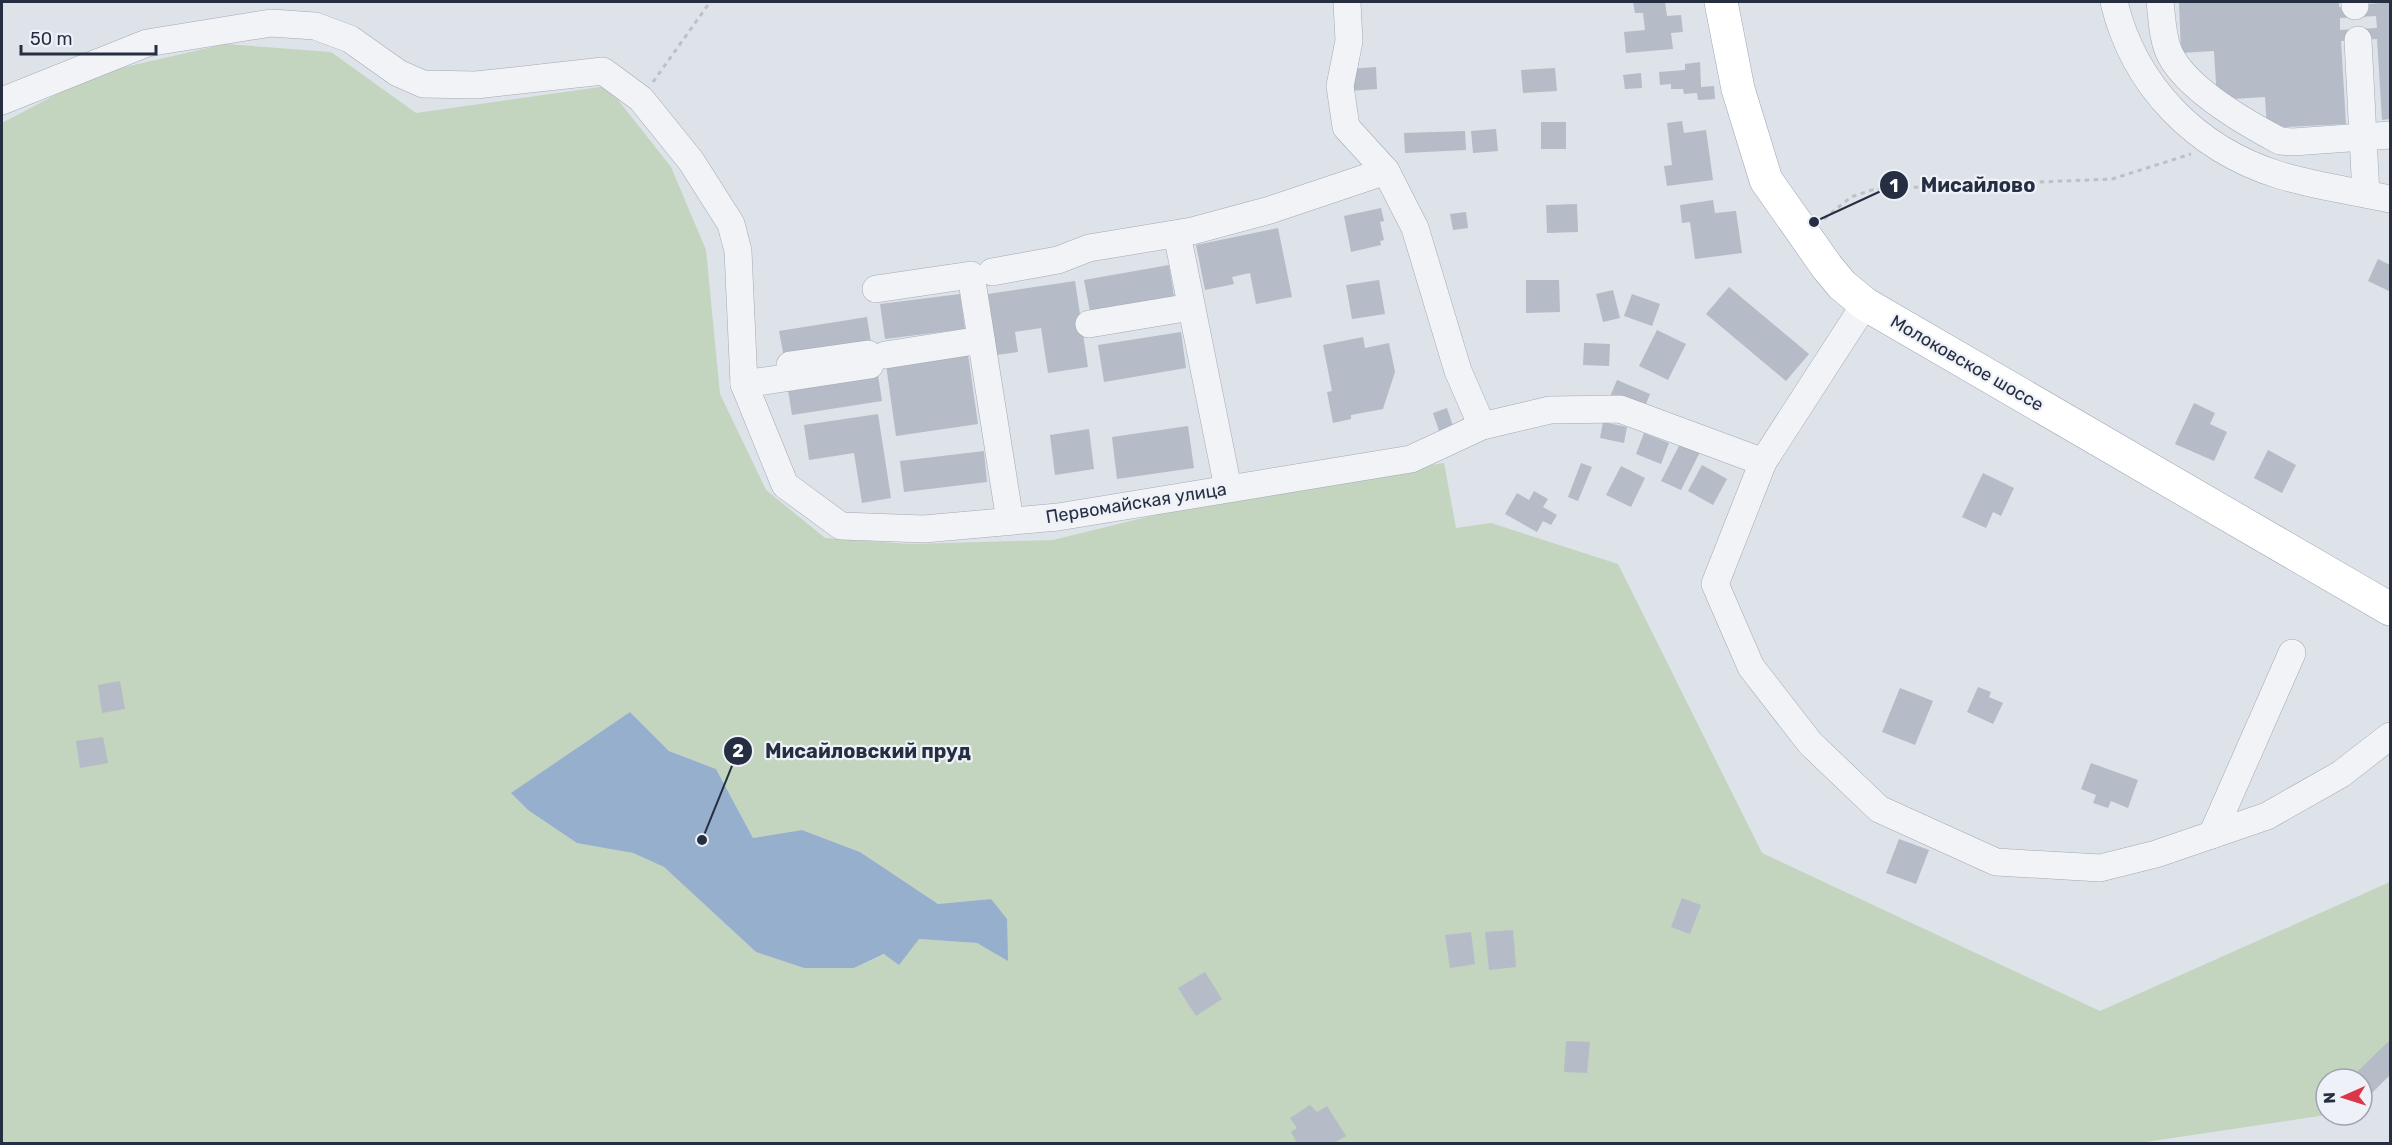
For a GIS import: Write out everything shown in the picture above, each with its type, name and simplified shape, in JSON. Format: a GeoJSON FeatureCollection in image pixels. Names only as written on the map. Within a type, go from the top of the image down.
{"type":"FeatureCollection","features":[{"type":"Feature","properties":{"kind":"main road","name":"Молоковское шоссе"},"geometry":{"type":"LineString","coordinates":[[1721,2],[1738,89],[1766,180],[1827,267],[1865,304],[2378,603],[2391,615]]}},
{"type":"Feature","properties":{"kind":"street"},"geometry":{"type":"LineString","coordinates":[[1347,2],[1349,41],[1340,86],[1346,127],[1386,171],[1415,228],[1458,371],[1482,426]]}},
{"type":"Feature","properties":{"kind":"street"},"geometry":{"type":"LineString","coordinates":[[2115,2],[2130,51],[2155,92],[2184,122],[2208,142],[2278,175],[2378,196],[2363,136],[2356,19]]}},
{"type":"Feature","properties":{"kind":"street"},"geometry":{"type":"LineString","coordinates":[[2160,2],[2167,49],[2177,66],[2206,93],[2280,141],[2391,135]]}},
{"type":"Feature","properties":{"kind":"street","name":"Первомайская улица"},"geometry":{"type":"LineString","coordinates":[[2,101],[147,43],[270,23],[315,26],[350,39],[398,73],[423,84],[476,85],[603,71],[641,99],[691,161],[732,224],[738,251],[744,384],[785,484],[840,526],[924,529],[1058,517],[1411,459],[1482,426],[1550,410],[1620,409],[1763,462]]}},
{"type":"Feature","properties":{"kind":"street"},"geometry":{"type":"LineString","coordinates":[[992,272],[1058,261],[1089,248],[1177,234],[1270,210],[1386,171]]}},
{"type":"Feature","properties":{"kind":"street"},"geometry":{"type":"LineString","coordinates":[[1177,234],[1228,488]]}},
{"type":"Feature","properties":{"kind":"street"},"geometry":{"type":"LineString","coordinates":[[876,289],[971,275],[1010,521]]}},
{"type":"Feature","properties":{"kind":"street"},"geometry":{"type":"LineString","coordinates":[[1865,304],[1763,462],[1715,584],[1751,667],[1810,743],[1879,809],[1996,862],[2100,868],[2156,854],[2267,816],[2341,774],[2391,736]]}},
{"type":"Feature","properties":{"kind":"street"},"geometry":{"type":"LineString","coordinates":[[1089,324],[1191,307]]}},
{"type":"Feature","properties":{"kind":"street"},"geometry":{"type":"LineString","coordinates":[[885,355],[981,340]]}},
{"type":"Feature","properties":{"kind":"street"},"geometry":{"type":"LineString","coordinates":[[744,384],[792,377]]}},
{"type":"Feature","properties":{"kind":"street"},"geometry":{"type":"LineString","coordinates":[[2212,835],[2292,654]]}},
{"type":"Feature","properties":{"kind":"path"},"geometry":{"type":"LineString","coordinates":[[641,99],[710,2]]}},
{"type":"Feature","properties":{"kind":"path"},"geometry":{"type":"LineString","coordinates":[[1821,221],[1851,197],[1875,189],[2112,179],[2194,153]]}},
{"type":"Feature","properties":{"kind":"green space"},"geometry":{"type":"Polygon","coordinates":[[[225,44],[331,52],[416,113],[607,86],[671,167],[706,250],[720,394],[766,490],[825,538],[909,544],[1053,540],[1233,496],[1444,463],[1456,528],[1491,523],[1618,564],[1762,853],[2100,1011],[2390,882],[2390,1067],[2374,1088],[2374,1067],[2314,1067],[2314,1117],[2139,1143],[2,1144],[2,123],[95,74],[225,44]],[[630,712],[512,793],[528,810],[577,842],[633,853],[664,867],[756,952],[804,968],[854,968],[919,939],[977,943],[1007,960],[991,899],[938,904],[860,852],[802,830],[753,838],[716,769],[669,751],[630,712]]]}},
{"type":"Feature","properties":{"kind":"water"},"geometry":{"type":"Polygon","coordinates":[[[630,712],[669,751],[716,769],[753,838],[802,830],[860,852],[938,904],[991,899],[1007,919],[1008,961],[977,943],[919,939],[899,965],[884,954],[854,968],[804,968],[756,952],[664,867],[633,853],[577,843],[528,810],[511,793],[630,712]]]}},
{"type":"Feature","properties":{"kind":"building"},"geometry":{"type":"Polygon","coordinates":[[[1633,2],[1665,2],[1667,16],[1681,15],[1683,32],[1671,33],[1673,49],[1626,53],[1624,32],[1645,30],[1643,13],[1635,13],[1633,2]]]}},
{"type":"Feature","properties":{"kind":"building"},"geometry":{"type":"Polygon","coordinates":[[[2179,2],[2339,2],[2339,7],[2390,2],[2390,119],[2382,120],[2377,39],[2341,41],[2346,124],[2267,128],[2265,97],[2217,100],[2214,51],[2181,53],[2179,2]],[[2376,16],[2340,18],[2340,30],[2377,28],[2376,16]]]}},
{"type":"Feature","properties":{"kind":"building"},"geometry":{"type":"Polygon","coordinates":[[[1700,62],[1701,87],[1714,86],[1715,99],[1698,100],[1697,93],[1684,94],[1683,89],[1671,89],[1671,84],[1660,85],[1659,72],[1685,70],[1685,64],[1700,62]]]}},
{"type":"Feature","properties":{"kind":"building"},"geometry":{"type":"Polygon","coordinates":[[[1376,67],[1377,89],[1349,91],[1347,69],[1376,67]]]}},
{"type":"Feature","properties":{"kind":"building"},"geometry":{"type":"Polygon","coordinates":[[[1555,68],[1557,91],[1523,93],[1521,70],[1555,68]]]}},
{"type":"Feature","properties":{"kind":"building"},"geometry":{"type":"Polygon","coordinates":[[[1641,73],[1642,88],[1625,89],[1623,75],[1641,73]]]}},
{"type":"Feature","properties":{"kind":"building"},"geometry":{"type":"Polygon","coordinates":[[[1682,121],[1684,133],[1706,130],[1713,180],[1667,186],[1664,166],[1672,165],[1667,123],[1682,121]]]}},
{"type":"Feature","properties":{"kind":"building"},"geometry":{"type":"Polygon","coordinates":[[[1541,122],[1566,122],[1566,149],[1541,149],[1541,122]]]}},
{"type":"Feature","properties":{"kind":"building"},"geometry":{"type":"Polygon","coordinates":[[[1496,129],[1498,151],[1473,153],[1471,131],[1496,129]]]}},
{"type":"Feature","properties":{"kind":"building"},"geometry":{"type":"Polygon","coordinates":[[[1465,131],[1466,150],[1405,153],[1404,133],[1465,131]]]}},
{"type":"Feature","properties":{"kind":"building"},"geometry":{"type":"Polygon","coordinates":[[[1713,200],[1715,213],[1736,211],[1742,253],[1695,259],[1690,222],[1682,223],[1680,205],[1713,200]]]}},
{"type":"Feature","properties":{"kind":"building"},"geometry":{"type":"Polygon","coordinates":[[[1577,204],[1578,232],[1547,233],[1546,205],[1577,204]]]}},
{"type":"Feature","properties":{"kind":"building"},"geometry":{"type":"Polygon","coordinates":[[[1381,208],[1384,221],[1380,222],[1384,240],[1380,241],[1381,245],[1351,252],[1344,216],[1381,208]]]}},
{"type":"Feature","properties":{"kind":"building"},"geometry":{"type":"Polygon","coordinates":[[[1466,212],[1468,228],[1453,230],[1450,214],[1466,212]]]}},
{"type":"Feature","properties":{"kind":"building"},"geometry":{"type":"Polygon","coordinates":[[[1278,228],[1292,297],[1256,304],[1250,273],[1232,277],[1234,284],[1205,290],[1196,245],[1278,228]]]}},
{"type":"Feature","properties":{"kind":"building"},"geometry":{"type":"Polygon","coordinates":[[[2378,259],[2390,265],[2389,291],[2368,281],[2378,259]]]}},
{"type":"Feature","properties":{"kind":"building"},"geometry":{"type":"Polygon","coordinates":[[[1169,265],[1175,302],[1091,317],[1084,280],[1169,265]]]}},
{"type":"Feature","properties":{"kind":"building"},"geometry":{"type":"Polygon","coordinates":[[[1379,280],[1385,314],[1352,319],[1346,285],[1379,280]]]}},
{"type":"Feature","properties":{"kind":"building"},"geometry":{"type":"Polygon","coordinates":[[[1526,280],[1559,280],[1560,312],[1526,313],[1526,280]]]}},
{"type":"Feature","properties":{"kind":"building"},"geometry":{"type":"Polygon","coordinates":[[[1075,281],[1088,367],[1048,373],[1041,328],[1015,332],[1018,352],[997,355],[988,294],[1075,281]]]}},
{"type":"Feature","properties":{"kind":"building"},"geometry":{"type":"Polygon","coordinates":[[[1729,287],[1809,354],[1786,381],[1706,314],[1729,287]]]}},
{"type":"Feature","properties":{"kind":"building"},"geometry":{"type":"Polygon","coordinates":[[[1613,290],[1620,318],[1603,322],[1596,294],[1613,290]]]}},
{"type":"Feature","properties":{"kind":"building"},"geometry":{"type":"Polygon","coordinates":[[[960,294],[965,329],[885,339],[880,304],[960,294]]]}},
{"type":"Feature","properties":{"kind":"building"},"geometry":{"type":"Polygon","coordinates":[[[1632,294],[1660,304],[1652,326],[1624,316],[1632,294]]]}},
{"type":"Feature","properties":{"kind":"building"},"geometry":{"type":"Polygon","coordinates":[[[867,317],[872,349],[785,363],[779,331],[867,317]]]}},
{"type":"Feature","properties":{"kind":"building"},"geometry":{"type":"Polygon","coordinates":[[[1657,330],[1686,344],[1668,380],[1639,366],[1657,330]]]}},
{"type":"Feature","properties":{"kind":"building"},"geometry":{"type":"Polygon","coordinates":[[[1181,332],[1186,368],[1104,382],[1098,345],[1181,332]]]}},
{"type":"Feature","properties":{"kind":"building"},"geometry":{"type":"Polygon","coordinates":[[[1363,337],[1365,348],[1389,343],[1395,372],[1383,409],[1351,415],[1351,419],[1333,423],[1327,392],[1332,391],[1323,345],[1363,337]]]}},
{"type":"Feature","properties":{"kind":"building"},"geometry":{"type":"Polygon","coordinates":[[[1584,343],[1610,344],[1609,366],[1583,365],[1584,343]]]}},
{"type":"Feature","properties":{"kind":"building"},"geometry":{"type":"Polygon","coordinates":[[[968,354],[978,424],[896,436],[886,365],[968,354]]]}},
{"type":"Feature","properties":{"kind":"building"},"geometry":{"type":"Polygon","coordinates":[[[877,369],[882,401],[792,415],[787,384],[877,369]]]}},
{"type":"Feature","properties":{"kind":"building"},"geometry":{"type":"Polygon","coordinates":[[[1617,380],[1650,394],[1642,414],[1609,399],[1617,380]]]}},
{"type":"Feature","properties":{"kind":"building"},"geometry":{"type":"Polygon","coordinates":[[[2194,403],[2215,413],[2210,424],[2227,432],[2214,461],[2175,444],[2194,403]]]}},
{"type":"Feature","properties":{"kind":"building"},"geometry":{"type":"Polygon","coordinates":[[[1447,408],[1453,426],[1439,431],[1433,413],[1447,408]]]}},
{"type":"Feature","properties":{"kind":"building"},"geometry":{"type":"Polygon","coordinates":[[[878,414],[891,498],[862,503],[854,453],[809,460],[804,425],[878,414]]]}},
{"type":"Feature","properties":{"kind":"building"},"geometry":{"type":"Polygon","coordinates":[[[1603,422],[1627,427],[1624,443],[1600,438],[1603,422]]]}},
{"type":"Feature","properties":{"kind":"building"},"geometry":{"type":"Polygon","coordinates":[[[1188,426],[1194,468],[1117,479],[1112,437],[1188,426]]]}},
{"type":"Feature","properties":{"kind":"building"},"geometry":{"type":"Polygon","coordinates":[[[1089,429],[1094,469],[1055,475],[1050,435],[1089,429]]]}},
{"type":"Feature","properties":{"kind":"building"},"geometry":{"type":"Polygon","coordinates":[[[1644,433],[1669,443],[1661,464],[1636,454],[1644,433]]]}},
{"type":"Feature","properties":{"kind":"building"},"geometry":{"type":"Polygon","coordinates":[[[1682,440],[1701,450],[1681,490],[1661,481],[1682,440]]]}},
{"type":"Feature","properties":{"kind":"building"},"geometry":{"type":"Polygon","coordinates":[[[2268,450],[2296,465],[2282,493],[2254,478],[2268,450]]]}},
{"type":"Feature","properties":{"kind":"building"},"geometry":{"type":"Polygon","coordinates":[[[984,451],[987,482],[904,492],[900,461],[984,451]]]}},
{"type":"Feature","properties":{"kind":"building"},"geometry":{"type":"Polygon","coordinates":[[[1581,463],[1592,467],[1578,501],[1568,497],[1581,463]]]}},
{"type":"Feature","properties":{"kind":"building"},"geometry":{"type":"Polygon","coordinates":[[[1702,465],[1727,479],[1713,505],[1688,491],[1702,465]]]}},
{"type":"Feature","properties":{"kind":"building"},"geometry":{"type":"Polygon","coordinates":[[[1621,466],[1645,478],[1631,507],[1606,495],[1621,466]]]}},
{"type":"Feature","properties":{"kind":"building"},"geometry":{"type":"Polygon","coordinates":[[[1983,473],[2014,488],[2001,516],[1993,512],[1986,528],[1962,517],[1983,473]]]}},
{"type":"Feature","properties":{"kind":"building"},"geometry":{"type":"Polygon","coordinates":[[[1534,491],[1548,499],[1543,507],[1557,515],[1551,525],[1543,521],[1537,532],[1505,514],[1517,493],[1529,500],[1534,491]]]}},
{"type":"Feature","properties":{"kind":"building"},"geometry":{"type":"Polygon","coordinates":[[[120,681],[125,709],[102,713],[98,685],[120,681]]]}},
{"type":"Feature","properties":{"kind":"building"},"geometry":{"type":"Polygon","coordinates":[[[1978,687],[1991,692],[1989,697],[2003,703],[1993,724],[1967,712],[1978,687]]]}},
{"type":"Feature","properties":{"kind":"building"},"geometry":{"type":"Polygon","coordinates":[[[1900,688],[1933,701],[1915,745],[1882,732],[1900,688]]]}},
{"type":"Feature","properties":{"kind":"building"},"geometry":{"type":"Polygon","coordinates":[[[103,737],[108,763],[80,768],[76,741],[103,737]]]}},
{"type":"Feature","properties":{"kind":"building"},"geometry":{"type":"Polygon","coordinates":[[[2091,763],[2138,780],[2128,808],[2111,801],[2108,808],[2093,803],[2096,795],[2081,789],[2091,763]]]}},
{"type":"Feature","properties":{"kind":"building"},"geometry":{"type":"Polygon","coordinates":[[[1899,839],[1929,850],[1916,884],[1886,873],[1899,839]]]}},
{"type":"Feature","properties":{"kind":"building"},"geometry":{"type":"Polygon","coordinates":[[[1682,898],[1701,905],[1690,934],[1671,927],[1682,898]]]}},
{"type":"Feature","properties":{"kind":"building"},"geometry":{"type":"Polygon","coordinates":[[[1513,930],[1516,967],[1489,970],[1485,932],[1513,930]]]}},
{"type":"Feature","properties":{"kind":"building"},"geometry":{"type":"Polygon","coordinates":[[[1471,932],[1475,964],[1450,968],[1445,935],[1471,932]]]}},
{"type":"Feature","properties":{"kind":"building"},"geometry":{"type":"Polygon","coordinates":[[[1205,972],[1222,999],[1196,1016],[1178,988],[1205,972]]]}},
{"type":"Feature","properties":{"kind":"building"},"geometry":{"type":"Polygon","coordinates":[[[2390,1040],[2390,1075],[2374,1091],[2374,1067],[2362,1067],[2390,1040]]]}},
{"type":"Feature","properties":{"kind":"building"},"geometry":{"type":"Polygon","coordinates":[[[1566,1041],[1590,1042],[1587,1073],[1564,1072],[1566,1041]]]}},
{"type":"Feature","properties":{"kind":"building"},"geometry":{"type":"Polygon","coordinates":[[[1310,1105],[1317,1112],[1327,1106],[1346,1136],[1334,1143],[1293,1143],[1296,1141],[1291,1132],[1297,1128],[1290,1118],[1310,1105]]]}},
{"type":"Feature","properties":{"kind":"place","name":"Мисайлово"},"geometry":{"type":"Point","coordinates":[1814,222]}},
{"type":"Feature","properties":{"kind":"place","name":"Мисайловский пруд"},"geometry":{"type":"Point","coordinates":[702,840]}}]}
